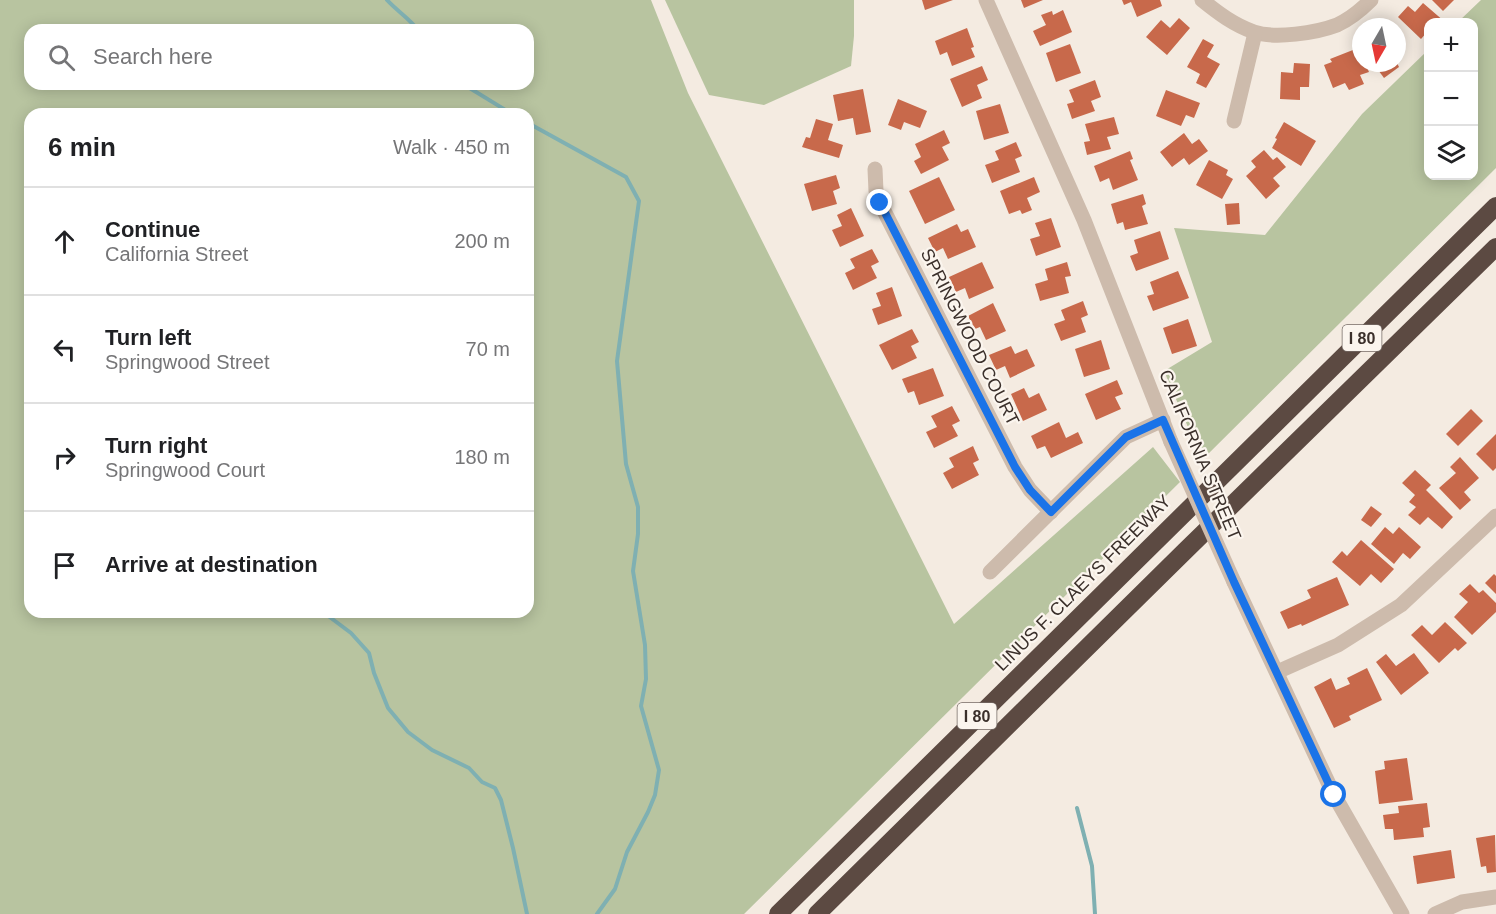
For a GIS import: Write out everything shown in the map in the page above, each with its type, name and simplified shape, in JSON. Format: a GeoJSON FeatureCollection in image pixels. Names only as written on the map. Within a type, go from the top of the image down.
{"type":"FeatureCollection","features":[{"type":"Feature","properties":{"kind":"highway","name":"LINUS F. CLAEYS FREEWAY"},"geometry":{"type":"LineString","coordinates":[[778,914],[1496,206]]}},
{"type":"Feature","properties":{"kind":"highway","name":"I 80"},"geometry":{"type":"LineString","coordinates":[[818,914],[1185,550],[1496,248]]}},
{"type":"Feature","properties":{"kind":"street","name":"CALIFORNIA STREET"},"geometry":{"type":"LineString","coordinates":[[986,0],[1084,220],[1171,442],[1234,582],[1334,795],[1402,914]]}},
{"type":"Feature","properties":{"kind":"street"},"geometry":{"type":"LineString","coordinates":[[1202,0],[1223,17],[1255,33],[1283,35],[1315,31],[1338,24],[1358,12],[1371,0]]}},
{"type":"Feature","properties":{"kind":"street"},"geometry":{"type":"LineString","coordinates":[[1234,121],[1255,33]]}},
{"type":"Feature","properties":{"kind":"street","name":"SPRINGWOOD COURT"},"geometry":{"type":"LineString","coordinates":[[875,169],[876,191],[880,203],[1010,457],[1030,490],[1051,512]]}},
{"type":"Feature","properties":{"kind":"street"},"geometry":{"type":"LineString","coordinates":[[990,572],[1126,437],[1163,420]]}},
{"type":"Feature","properties":{"kind":"street"},"geometry":{"type":"LineString","coordinates":[[1277,672],[1338,645],[1401,605],[1496,516]]}},
{"type":"Feature","properties":{"kind":"street"},"geometry":{"type":"LineString","coordinates":[[1434,914],[1462,902],[1496,897]]}},
{"type":"Feature","properties":{"kind":"green space"},"geometry":{"type":"Polygon","coordinates":[[[0,0],[651,0],[688,93],[954,624],[1153,447],[1180,482],[744,914],[0,914],[0,0]]]}},
{"type":"Feature","properties":{"kind":"green space"},"geometry":{"type":"Polygon","coordinates":[[[665,0],[854,0],[851,66],[764,105],[709,95],[665,0]]]}},
{"type":"Feature","properties":{"kind":"green space"},"geometry":{"type":"Polygon","coordinates":[[[1481,0],[1496,0],[1496,168],[1202,460],[1164,371],[1212,342],[1174,228],[1265,235],[1362,114],[1424,54],[1424,180],[1478,180],[1478,18],[1462,18],[1481,0]]]}},
{"type":"Feature","properties":{"kind":"building"},"geometry":{"type":"Polygon","coordinates":[[[922,0],[953,0],[925,10],[922,0]]]}},
{"type":"Feature","properties":{"kind":"building"},"geometry":{"type":"Polygon","coordinates":[[[1021,0],[1043,0],[1024,8],[1021,0]]]}},
{"type":"Feature","properties":{"kind":"building"},"geometry":{"type":"Polygon","coordinates":[[[1122,0],[1160,0],[1162,6],[1137,17],[1131,2],[1124,5],[1122,0]]]}},
{"type":"Feature","properties":{"kind":"building"},"geometry":{"type":"Polygon","coordinates":[[[1432,0],[1454,0],[1443,11],[1432,0]]]}},
{"type":"Feature","properties":{"kind":"building"},"geometry":{"type":"Polygon","coordinates":[[[1423,3],[1440,18],[1424,18],[1424,36],[1421,39],[1406,25],[1406,18],[1398,17],[1408,6],[1415,12],[1423,3]]]}},
{"type":"Feature","properties":{"kind":"building"},"geometry":{"type":"Polygon","coordinates":[[[1063,10],[1072,32],[1040,46],[1033,31],[1046,25],[1041,15],[1052,11],[1053,15],[1063,10]]]}},
{"type":"Feature","properties":{"kind":"building"},"geometry":{"type":"Polygon","coordinates":[[[1179,18],[1190,28],[1167,55],[1146,37],[1161,20],[1170,28],[1179,18]]]}},
{"type":"Feature","properties":{"kind":"building"},"geometry":{"type":"Polygon","coordinates":[[[967,28],[975,57],[952,66],[947,52],[940,55],[935,41],[967,28]]]}},
{"type":"Feature","properties":{"kind":"building"},"geometry":{"type":"Polygon","coordinates":[[[1203,39],[1214,45],[1207,57],[1220,64],[1206,88],[1196,83],[1200,74],[1187,67],[1203,39]]]}},
{"type":"Feature","properties":{"kind":"building"},"geometry":{"type":"Polygon","coordinates":[[[1070,44],[1081,73],[1056,82],[1046,53],[1070,44]]]}},
{"type":"Feature","properties":{"kind":"building"},"geometry":{"type":"Polygon","coordinates":[[[1352,50],[1352,72],[1369,72],[1360,75],[1364,84],[1349,90],[1345,83],[1333,88],[1324,65],[1332,62],[1330,59],[1352,50]]]}},
{"type":"Feature","properties":{"kind":"building"},"geometry":{"type":"Polygon","coordinates":[[[1294,63],[1310,64],[1309,87],[1300,87],[1300,100],[1280,99],[1281,72],[1293,73],[1294,63]]]}},
{"type":"Feature","properties":{"kind":"building"},"geometry":{"type":"Polygon","coordinates":[[[982,66],[988,80],[977,85],[982,98],[962,107],[950,79],[982,66]]]}},
{"type":"Feature","properties":{"kind":"building"},"geometry":{"type":"Polygon","coordinates":[[[1380,72],[1392,72],[1384,78],[1380,72]]]}},
{"type":"Feature","properties":{"kind":"building"},"geometry":{"type":"Polygon","coordinates":[[[1095,80],[1101,97],[1091,101],[1095,111],[1072,119],[1067,104],[1074,102],[1069,90],[1095,80]]]}},
{"type":"Feature","properties":{"kind":"building"},"geometry":{"type":"Polygon","coordinates":[[[863,89],[871,132],[856,135],[853,118],[838,121],[833,95],[863,89]]]}},
{"type":"Feature","properties":{"kind":"building"},"geometry":{"type":"Polygon","coordinates":[[[1166,90],[1200,103],[1194,118],[1186,115],[1181,126],[1156,116],[1166,90]]]}},
{"type":"Feature","properties":{"kind":"building"},"geometry":{"type":"Polygon","coordinates":[[[898,99],[927,111],[920,128],[904,122],[901,130],[888,125],[898,99]]]}},
{"type":"Feature","properties":{"kind":"building"},"geometry":{"type":"Polygon","coordinates":[[[1000,104],[1009,133],[984,140],[976,111],[1000,104]]]}},
{"type":"Feature","properties":{"kind":"building"},"geometry":{"type":"Polygon","coordinates":[[[1114,117],[1119,134],[1107,137],[1111,149],[1087,155],[1084,142],[1090,141],[1085,124],[1114,117]]]}},
{"type":"Feature","properties":{"kind":"building"},"geometry":{"type":"Polygon","coordinates":[[[816,119],[833,124],[828,140],[843,145],[839,158],[802,147],[806,137],[810,138],[816,119]]]}},
{"type":"Feature","properties":{"kind":"building"},"geometry":{"type":"Polygon","coordinates":[[[1284,122],[1316,141],[1301,166],[1272,148],[1284,122]]]}},
{"type":"Feature","properties":{"kind":"building"},"geometry":{"type":"Polygon","coordinates":[[[944,130],[950,143],[942,147],[949,160],[921,174],[914,161],[921,157],[915,144],[944,130]]]}},
{"type":"Feature","properties":{"kind":"building"},"geometry":{"type":"Polygon","coordinates":[[[1184,133],[1192,144],[1199,139],[1208,151],[1189,165],[1184,158],[1172,167],[1160,152],[1184,133]]]}},
{"type":"Feature","properties":{"kind":"building"},"geometry":{"type":"Polygon","coordinates":[[[1016,142],[1022,156],[1015,159],[1020,172],[992,183],[985,165],[999,160],[995,151],[1016,142]]]}},
{"type":"Feature","properties":{"kind":"building"},"geometry":{"type":"Polygon","coordinates":[[[1264,150],[1273,160],[1277,157],[1286,167],[1273,178],[1280,186],[1266,199],[1246,176],[1256,167],[1251,161],[1264,150]]]}},
{"type":"Feature","properties":{"kind":"building"},"geometry":{"type":"Polygon","coordinates":[[[1130,151],[1133,159],[1130,160],[1138,180],[1113,190],[1109,178],[1100,182],[1094,166],[1130,151]]]}},
{"type":"Feature","properties":{"kind":"building"},"geometry":{"type":"Polygon","coordinates":[[[1209,160],[1228,170],[1226,175],[1233,179],[1222,199],[1196,185],[1209,160]]]}},
{"type":"Feature","properties":{"kind":"building"},"geometry":{"type":"Polygon","coordinates":[[[836,175],[840,188],[833,191],[837,204],[812,211],[804,184],[836,175]]]}},
{"type":"Feature","properties":{"kind":"building"},"geometry":{"type":"Polygon","coordinates":[[[939,177],[955,210],[925,224],[909,191],[939,177]]]}},
{"type":"Feature","properties":{"kind":"building"},"geometry":{"type":"Polygon","coordinates":[[[1034,177],[1040,192],[1027,198],[1032,210],[1022,214],[1020,210],[1009,214],[1000,191],[1034,177]]]}},
{"type":"Feature","properties":{"kind":"building"},"geometry":{"type":"Polygon","coordinates":[[[1143,194],[1146,204],[1142,206],[1148,224],[1125,230],[1123,222],[1117,224],[1111,204],[1143,194]]]}},
{"type":"Feature","properties":{"kind":"building"},"geometry":{"type":"Polygon","coordinates":[[[1239,203],[1240,224],[1227,225],[1225,204],[1239,203]]]}},
{"type":"Feature","properties":{"kind":"building"},"geometry":{"type":"Polygon","coordinates":[[[851,208],[864,236],[840,247],[832,230],[842,226],[837,215],[851,208]]]}},
{"type":"Feature","properties":{"kind":"building"},"geometry":{"type":"Polygon","coordinates":[[[1051,218],[1061,247],[1036,256],[1030,239],[1040,236],[1035,223],[1051,218]]]}},
{"type":"Feature","properties":{"kind":"building"},"geometry":{"type":"Polygon","coordinates":[[[957,224],[961,232],[968,229],[976,247],[948,259],[943,248],[935,252],[928,238],[957,224]]]}},
{"type":"Feature","properties":{"kind":"building"},"geometry":{"type":"Polygon","coordinates":[[[1160,231],[1169,259],[1136,271],[1130,256],[1138,253],[1134,240],[1160,231]]]}},
{"type":"Feature","properties":{"kind":"building"},"geometry":{"type":"Polygon","coordinates":[[[872,249],[879,262],[871,266],[877,278],[853,290],[845,273],[855,268],[850,259],[872,249]]]}},
{"type":"Feature","properties":{"kind":"building"},"geometry":{"type":"Polygon","coordinates":[[[982,262],[994,288],[969,299],[965,288],[956,292],[949,277],[982,262]]]}},
{"type":"Feature","properties":{"kind":"building"},"geometry":{"type":"Polygon","coordinates":[[[1067,262],[1071,276],[1065,277],[1069,293],[1040,301],[1035,284],[1048,280],[1045,269],[1067,262]]]}},
{"type":"Feature","properties":{"kind":"building"},"geometry":{"type":"Polygon","coordinates":[[[1178,271],[1189,298],[1153,311],[1147,296],[1154,294],[1150,282],[1178,271]]]}},
{"type":"Feature","properties":{"kind":"building"},"geometry":{"type":"Polygon","coordinates":[[[892,287],[902,316],[878,325],[872,309],[881,306],[876,293],[892,287]]]}},
{"type":"Feature","properties":{"kind":"building"},"geometry":{"type":"Polygon","coordinates":[[[1083,301],[1088,315],[1081,318],[1086,332],[1061,341],[1054,324],[1065,320],[1061,310],[1083,301]]]}},
{"type":"Feature","properties":{"kind":"building"},"geometry":{"type":"Polygon","coordinates":[[[993,303],[1006,331],[986,340],[980,327],[975,329],[968,316],[993,303]]]}},
{"type":"Feature","properties":{"kind":"building"},"geometry":{"type":"Polygon","coordinates":[[[1188,319],[1197,346],[1172,354],[1163,328],[1188,319]]]}},
{"type":"Feature","properties":{"kind":"building"},"geometry":{"type":"Polygon","coordinates":[[[912,329],[919,342],[911,346],[917,358],[892,370],[879,345],[912,329]]]}},
{"type":"Feature","properties":{"kind":"building"},"geometry":{"type":"Polygon","coordinates":[[[1101,340],[1110,369],[1084,377],[1075,349],[1101,340]]]}},
{"type":"Feature","properties":{"kind":"building"},"geometry":{"type":"Polygon","coordinates":[[[1011,346],[1015,354],[1027,349],[1035,366],[1010,378],[1005,366],[996,370],[989,355],[1011,346]]]}},
{"type":"Feature","properties":{"kind":"building"},"geometry":{"type":"Polygon","coordinates":[[[933,368],[944,396],[919,405],[914,391],[908,393],[902,379],[933,368]]]}},
{"type":"Feature","properties":{"kind":"building"},"geometry":{"type":"Polygon","coordinates":[[[1117,380],[1123,394],[1115,397],[1121,409],[1096,420],[1085,394],[1117,380]]]}},
{"type":"Feature","properties":{"kind":"building"},"geometry":{"type":"Polygon","coordinates":[[[1024,388],[1029,398],[1039,393],[1047,410],[1023,421],[1011,394],[1024,388]]]}},
{"type":"Feature","properties":{"kind":"building"},"geometry":{"type":"Polygon","coordinates":[[[952,406],[960,421],[952,425],[958,436],[934,448],[926,432],[937,427],[931,416],[952,406]]]}},
{"type":"Feature","properties":{"kind":"building"},"geometry":{"type":"Polygon","coordinates":[[[1471,409],[1483,421],[1458,446],[1446,434],[1471,409]]]}},
{"type":"Feature","properties":{"kind":"building"},"geometry":{"type":"Polygon","coordinates":[[[1059,422],[1066,438],[1078,432],[1083,443],[1051,458],[1045,446],[1037,449],[1031,436],[1059,422]]]}},
{"type":"Feature","properties":{"kind":"building"},"geometry":{"type":"Polygon","coordinates":[[[1496,434],[1496,468],[1493,471],[1476,454],[1496,434]]]}},
{"type":"Feature","properties":{"kind":"building"},"geometry":{"type":"Polygon","coordinates":[[[973,446],[979,460],[973,463],[979,475],[952,489],[943,473],[954,467],[949,458],[973,446]]]}},
{"type":"Feature","properties":{"kind":"building"},"geometry":{"type":"Polygon","coordinates":[[[1460,457],[1479,478],[1464,492],[1471,500],[1460,510],[1439,488],[1456,473],[1450,467],[1460,457]]]}},
{"type":"Feature","properties":{"kind":"building"},"geometry":{"type":"Polygon","coordinates":[[[1415,470],[1431,485],[1426,490],[1453,517],[1442,529],[1428,517],[1420,525],[1408,515],[1416,507],[1409,502],[1415,495],[1402,483],[1415,470]]]}},
{"type":"Feature","properties":{"kind":"building"},"geometry":{"type":"Polygon","coordinates":[[[1371,506],[1382,514],[1371,527],[1361,520],[1371,506]]]}},
{"type":"Feature","properties":{"kind":"building"},"geometry":{"type":"Polygon","coordinates":[[[1385,527],[1393,534],[1399,527],[1421,547],[1410,559],[1403,553],[1394,564],[1371,544],[1385,527]]]}},
{"type":"Feature","properties":{"kind":"building"},"geometry":{"type":"Polygon","coordinates":[[[1361,540],[1394,569],[1381,583],[1371,574],[1360,586],[1332,562],[1342,551],[1347,556],[1361,540]]]}},
{"type":"Feature","properties":{"kind":"building"},"geometry":{"type":"Polygon","coordinates":[[[1494,574],[1496,576],[1496,594],[1485,583],[1494,574]]]}},
{"type":"Feature","properties":{"kind":"building"},"geometry":{"type":"Polygon","coordinates":[[[1337,577],[1349,605],[1302,626],[1301,624],[1288,629],[1280,612],[1311,598],[1307,590],[1337,577]]]}},
{"type":"Feature","properties":{"kind":"building"},"geometry":{"type":"Polygon","coordinates":[[[1470,584],[1479,593],[1483,590],[1496,603],[1496,612],[1472,635],[1454,617],[1468,602],[1459,594],[1470,584]]]}},
{"type":"Feature","properties":{"kind":"building"},"geometry":{"type":"Polygon","coordinates":[[[1445,622],[1467,643],[1458,651],[1455,648],[1439,663],[1411,635],[1422,625],[1432,635],[1445,622]]]}},
{"type":"Feature","properties":{"kind":"building"},"geometry":{"type":"Polygon","coordinates":[[[1414,653],[1429,673],[1401,695],[1376,662],[1386,654],[1396,666],[1414,653]]]}},
{"type":"Feature","properties":{"kind":"building"},"geometry":{"type":"Polygon","coordinates":[[[1367,668],[1382,700],[1349,716],[1351,720],[1334,728],[1314,687],[1331,678],[1336,690],[1350,684],[1347,678],[1367,668]]]}},
{"type":"Feature","properties":{"kind":"building"},"geometry":{"type":"Polygon","coordinates":[[[1407,758],[1413,800],[1379,804],[1375,771],[1385,769],[1384,761],[1407,758]]]}},
{"type":"Feature","properties":{"kind":"building"},"geometry":{"type":"Polygon","coordinates":[[[1427,803],[1430,827],[1423,828],[1424,837],[1394,840],[1393,829],[1385,829],[1383,815],[1399,813],[1398,806],[1427,803]]]}},
{"type":"Feature","properties":{"kind":"building"},"geometry":{"type":"Polygon","coordinates":[[[1495,835],[1496,872],[1487,873],[1486,866],[1481,867],[1476,838],[1495,835]]]}},
{"type":"Feature","properties":{"kind":"building"},"geometry":{"type":"Polygon","coordinates":[[[1451,850],[1455,878],[1417,884],[1413,856],[1451,850]]]}},
{"type":"Feature","properties":{"kind":"waterway"},"geometry":{"type":"LineString","coordinates":[[387,0],[413,24]]}},
{"type":"Feature","properties":{"kind":"waterway"},"geometry":{"type":"LineString","coordinates":[[473,90],[502,108]]}},
{"type":"Feature","properties":{"kind":"waterway"},"geometry":{"type":"LineString","coordinates":[[534,126],[626,177],[639,201],[617,361],[626,464],[638,507],[638,534],[633,571],[645,645],[646,679],[641,706],[659,770],[655,795],[627,852],[615,889],[597,914]]}},
{"type":"Feature","properties":{"kind":"waterway"},"geometry":{"type":"LineString","coordinates":[[331,618],[351,633],[369,653],[374,673],[388,708],[408,732],[432,750],[469,768],[482,782],[495,788],[501,800],[527,914]]}},
{"type":"Feature","properties":{"kind":"waterway"},"geometry":{"type":"LineString","coordinates":[[1077,808],[1092,866],[1095,914]]}},
{"type":"Feature","properties":{"kind":"route"},"geometry":{"type":"LineString","coordinates":[[880,203],[1015,467],[1030,490],[1051,512],[1126,437],[1163,420],[1234,582],[1334,795]]}}]}
